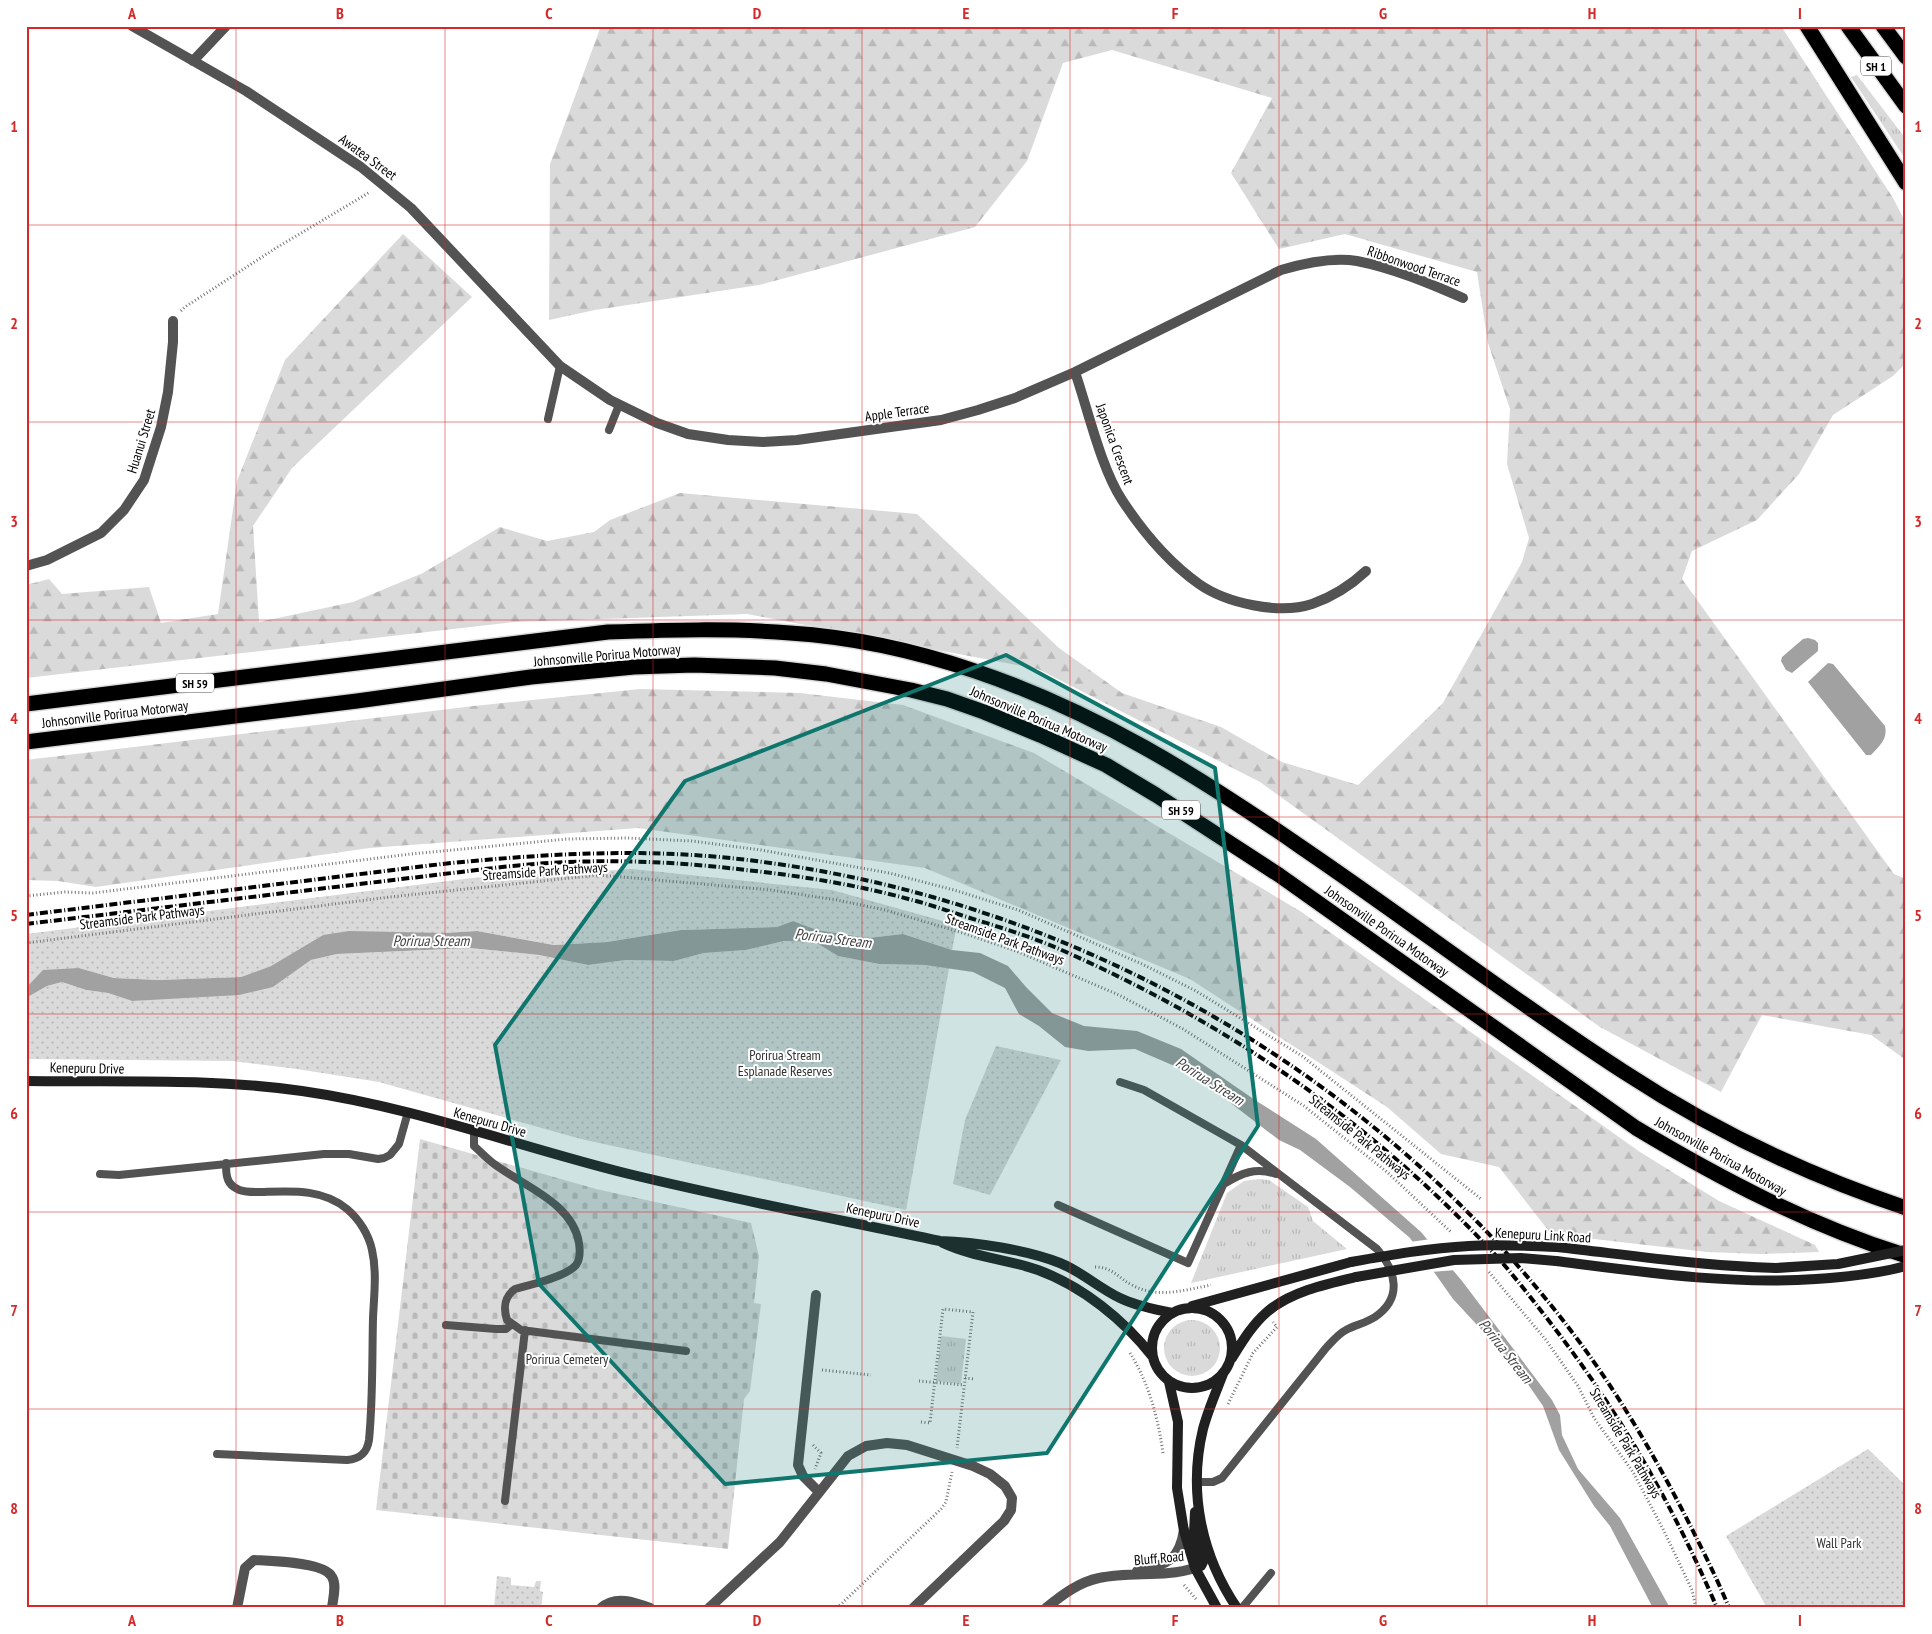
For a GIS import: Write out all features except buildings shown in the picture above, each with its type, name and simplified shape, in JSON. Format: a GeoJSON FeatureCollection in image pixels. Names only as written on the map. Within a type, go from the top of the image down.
{"type":"FeatureCollection","features":[{"type":"Feature","properties":{"kind":"highway"},"geometry":{"type":"LineString","coordinates":[[1807,26],[1906,183]]}},
{"type":"Feature","properties":{"kind":"highway","name":"SH 1"},"geometry":{"type":"LineString","coordinates":[[1848,26],[1906,106]]}},
{"type":"Feature","properties":{"kind":"highway","name":"SH 1"},"geometry":{"type":"LineString","coordinates":[[1883,26],[1906,57]]}},
{"type":"Feature","properties":{"kind":"highway","name":"Johnsonville Porirua Motorway"},"geometry":{"type":"LineString","coordinates":[[26,704],[608,632],[695,630],[790,633],[876,645],[931,658],[974,670],[1021,688],[1097,721],[1157,753],[1248,810],[1389,907],[1582,1045],[1665,1098],[1756,1147],[1821,1176],[1906,1208]]}},
{"type":"Feature","properties":{"kind":"highway","name":"Johnsonville Porirua Motorway"},"geometry":{"type":"LineString","coordinates":[[26,742],[531,678],[634,667],[694,665],[775,668],[852,679],[947,699],[1032,732],[1106,765],[1156,795],[1279,875],[1629,1123],[1693,1162],[1775,1205],[1820,1225],[1866,1243],[1906,1255]]}},
{"type":"Feature","properties":{"kind":"main road","name":"Kenepuru Drive"},"geometry":{"type":"LineString","coordinates":[[26,1081],[219,1084],[267,1087],[355,1100],[408,1112],[630,1174],[940,1241],[980,1244],[1051,1260],[1073,1270],[1120,1299],[1172,1313]]}},
{"type":"Feature","properties":{"kind":"main road","name":"Kenepuru Drive"},"geometry":{"type":"LineString","coordinates":[[940,1241],[968,1253],[1038,1270],[1068,1284],[1110,1313],[1152,1356]]}},
{"type":"Feature","properties":{"kind":"main road","name":"Kenepuru Link Road"},"geometry":{"type":"LineString","coordinates":[[1184,1308],[1352,1262],[1399,1253],[1470,1246],[1556,1247],[1686,1262],[1776,1268],[1838,1264],[1906,1250]]}},
{"type":"Feature","properties":{"kind":"main road","name":"Kenepuru Link Road"},"geometry":{"type":"LineString","coordinates":[[1232,1358],[1257,1322],[1278,1304],[1328,1284],[1356,1277],[1454,1260],[1521,1258],[1693,1277],[1776,1282],[1860,1275],[1906,1266]]}},
{"type":"Feature","properties":{"kind":"main road"},"geometry":{"type":"LineString","coordinates":[[1195,1568],[1201,1566],[1203,1562],[1194,1532],[1198,1456],[1203,1428],[1223,1374],[1232,1358],[1231,1341],[1229,1332],[1222,1321],[1211,1312],[1197,1308],[1184,1308],[1172,1313],[1162,1321],[1155,1331],[1152,1356],[1159,1371],[1169,1382],[1184,1388],[1198,1388],[1216,1380],[1223,1374]]}},
{"type":"Feature","properties":{"kind":"main road"},"geometry":{"type":"LineString","coordinates":[[1169,1382],[1178,1422],[1177,1488],[1184,1530],[1195,1568],[1217,1608]]}},
{"type":"Feature","properties":{"kind":"main road"},"geometry":{"type":"LineString","coordinates":[[1197,1496],[1201,1526],[1207,1550],[1222,1584],[1236,1608]]}},
{"type":"Feature","properties":{"kind":"street","name":"Awatea Street"},"geometry":{"type":"LineString","coordinates":[[132,26],[246,91],[383,184],[411,208],[550,357]]}},
{"type":"Feature","properties":{"kind":"street"},"geometry":{"type":"LineString","coordinates":[[194,60],[226,26]]}},
{"type":"Feature","properties":{"kind":"street","name":"Ribbonwood Terrace"},"geometry":{"type":"LineString","coordinates":[[1242,289],[1282,270],[1304,263],[1331,260],[1356,261],[1432,285],[1463,298]]}},
{"type":"Feature","properties":{"kind":"street","name":"Apple Terrace"},"geometry":{"type":"LineString","coordinates":[[550,357],[560,366],[619,405],[688,434],[728,440],[762,442],[796,440],[941,420],[1015,398],[1075,372],[1242,289]]}},
{"type":"Feature","properties":{"kind":"street","name":"Huanui Street"},"geometry":{"type":"LineString","coordinates":[[26,566],[47,560],[101,533],[124,510],[144,480],[161,427],[168,392],[173,321]]}},
{"type":"Feature","properties":{"kind":"street","name":"Japonica Crescent"},"geometry":{"type":"LineString","coordinates":[[1075,372],[1106,465],[1122,499],[1149,537],[1178,568],[1200,584],[1222,597],[1250,605],[1277,608],[1310,605],[1327,598],[1355,582],[1366,571]]}},
{"type":"Feature","properties":{"kind":"street"},"geometry":{"type":"LineString","coordinates":[[816,1295],[798,1465],[803,1476],[819,1492]]}},
{"type":"Feature","properties":{"kind":"street"},"geometry":{"type":"LineString","coordinates":[[709,1608],[780,1542],[848,1456],[856,1450],[875,1443],[918,1448],[972,1466],[990,1474],[1005,1486],[1012,1498],[1011,1510],[1008,1515],[913,1608]]}},
{"type":"Feature","properties":{"kind":"street","name":"Bluff Road"},"geometry":{"type":"LineString","coordinates":[[1124,1575],[1167,1563],[1176,1553],[1184,1530]]}},
{"type":"Feature","properties":{"kind":"street"},"geometry":{"type":"LineString","coordinates":[[237,1608],[245,1568],[254,1560],[320,1567],[332,1577],[334,1585],[332,1608]]}},
{"type":"Feature","properties":{"kind":"street","name":"Bluff Road"},"geometry":{"type":"LineString","coordinates":[[1046,1608],[1063,1594],[1084,1582],[1124,1575],[1162,1575],[1195,1568]]}},
{"type":"Feature","properties":{"kind":"street"},"geometry":{"type":"LineString","coordinates":[[601,1608],[613,1602],[621,1601],[630,1601],[650,1608]]}},
{"type":"Feature","properties":{"kind":"lane"},"geometry":{"type":"LineString","coordinates":[[548,419],[560,366]]}},
{"type":"Feature","properties":{"kind":"lane"},"geometry":{"type":"LineString","coordinates":[[609,430],[619,405]]}},
{"type":"Feature","properties":{"kind":"lane"},"geometry":{"type":"LineString","coordinates":[[1120,1082],[1144,1090],[1241,1145],[1377,1249],[1392,1271],[1394,1283],[1391,1296],[1385,1308],[1375,1317],[1345,1330],[1326,1348],[1222,1478],[1214,1482],[1197,1482]]}},
{"type":"Feature","properties":{"kind":"lane"},"geometry":{"type":"LineString","coordinates":[[100,1174],[118,1175],[324,1154],[349,1154],[378,1160],[390,1155],[399,1144],[408,1112]]}},
{"type":"Feature","properties":{"kind":"lane"},"geometry":{"type":"LineString","coordinates":[[474,1131],[474,1146],[496,1165],[561,1209],[578,1238],[579,1260],[575,1266],[567,1272],[515,1289],[509,1293],[504,1309],[507,1320],[525,1330],[686,1351]]}},
{"type":"Feature","properties":{"kind":"lane"},"geometry":{"type":"LineString","coordinates":[[1058,1205],[1188,1263],[1241,1145]]}},
{"type":"Feature","properties":{"kind":"lane"},"geometry":{"type":"LineString","coordinates":[[218,1454],[347,1460],[358,1458],[362,1456],[368,1446],[371,1384],[374,1260],[370,1244],[362,1226],[347,1209],[324,1196],[296,1191],[255,1192],[236,1189],[228,1179],[226,1163]]}},
{"type":"Feature","properties":{"kind":"lane"},"geometry":{"type":"LineString","coordinates":[[1223,1184],[1244,1172],[1268,1171],[1283,1176]]}},
{"type":"Feature","properties":{"kind":"lane"},"geometry":{"type":"LineString","coordinates":[[446,1325],[506,1329],[512,1324]]}},
{"type":"Feature","properties":{"kind":"lane"},"geometry":{"type":"LineString","coordinates":[[505,1501],[525,1330]]}},
{"type":"Feature","properties":{"kind":"lane"},"geometry":{"type":"LineString","coordinates":[[1242,1608],[1271,1573]]}},
{"type":"Feature","properties":{"kind":"path"},"geometry":{"type":"LineString","coordinates":[[173,321],[184,307],[276,248],[383,184]]}},
{"type":"Feature","properties":{"kind":"path"},"geometry":{"type":"LineString","coordinates":[[26,896],[65,892],[93,893],[420,852],[576,839],[628,838],[692,841],[761,850],[889,873],[954,890],[1018,910],[1142,964],[1196,991],[1302,1056],[1481,1199]]}},
{"type":"Feature","properties":{"kind":"path","name":"Streamside Park Pathways"},"geometry":{"type":"LineString","coordinates":[[26,943],[390,897],[599,875],[771,890],[837,900],[885,910],[1016,951],[1119,995],[1183,1029],[1304,1106],[1387,1172],[1437,1217],[1456,1238]]}},
{"type":"Feature","properties":{"kind":"path"},"geometry":{"type":"LineString","coordinates":[[1106,1267],[1134,1287],[1153,1293],[1173,1292],[1216,1284]]}},
{"type":"Feature","properties":{"kind":"path","name":"Streamside Park Pathways"},"geometry":{"type":"LineString","coordinates":[[1489,1272],[1546,1340],[1578,1386],[1594,1418],[1633,1472],[1663,1528],[1692,1590],[1696,1608]]}},
{"type":"Feature","properties":{"kind":"path"},"geometry":{"type":"LineString","coordinates":[[921,1422],[930,1423],[943,1310],[973,1312],[956,1453]]}},
{"type":"Feature","properties":{"kind":"path"},"geometry":{"type":"LineString","coordinates":[[1128,1349],[1138,1367],[1152,1404],[1164,1462]]}},
{"type":"Feature","properties":{"kind":"path"},"geometry":{"type":"LineString","coordinates":[[808,1369],[871,1375]]}},
{"type":"Feature","properties":{"kind":"path"},"geometry":{"type":"LineString","coordinates":[[965,1378],[974,1379]]}},
{"type":"Feature","properties":{"kind":"path"},"geometry":{"type":"LineString","coordinates":[[919,1381],[964,1385]]}},
{"type":"Feature","properties":{"kind":"path"},"geometry":{"type":"LineString","coordinates":[[837,1608],[941,1509],[946,1502],[953,1467]]}},
{"type":"Feature","properties":{"kind":"highlighted area"},"geometry":{"type":"Polygon","coordinates":[[[1006,655],[1215,768],[1258,1126],[1047,1453],[725,1484],[539,1284],[495,1045],[685,781],[1006,655]]]}},
{"type":"Feature","properties":{"kind":"green space"},"geometry":{"type":"Polygon","coordinates":[[[601,26],[1781,26],[1893,198],[1906,223],[1906,363],[1893,376],[1833,415],[1799,474],[1757,520],[1692,551],[1682,579],[1894,874],[1906,879],[1906,1060],[1871,1035],[1762,1015],[1721,1092],[1600,1027],[1260,782],[1038,669],[747,614],[514,622],[26,678],[26,585],[49,579],[62,594],[149,587],[161,623],[218,614],[237,481],[285,360],[403,234],[472,297],[292,468],[253,526],[259,622],[353,602],[423,573],[500,527],[547,541],[594,532],[610,520],[680,493],[917,514],[1059,648],[1122,693],[1221,727],[1282,762],[1358,785],[1443,703],[1522,562],[1529,538],[1507,464],[1510,409],[1488,343],[1477,272],[1345,234],[1279,249],[1231,173],[1272,98],[1112,50],[1063,63],[1027,161],[975,227],[759,285],[595,310],[549,320],[550,164],[601,26]]]}},
{"type":"Feature","properties":{"kind":"green space"},"geometry":{"type":"Polygon","coordinates":[[[1857,75],[1906,139],[1906,160],[1851,77],[1857,75]]]}},
{"type":"Feature","properties":{"kind":"green space"},"geometry":{"type":"Polygon","coordinates":[[[640,689],[800,693],[903,705],[1034,753],[1300,911],[1640,1152],[1719,1201],[1815,1245],[1819,1252],[1761,1254],[1707,1252],[1551,1234],[1499,1167],[1441,1154],[1387,1107],[1190,979],[925,868],[638,828],[370,848],[96,887],[58,881],[26,880],[26,760],[474,706],[640,689]]]}},
{"type":"Feature","properties":{"kind":"green space"},"geometry":{"type":"Polygon","coordinates":[[[632,869],[832,890],[957,925],[952,950],[903,934],[868,938],[817,930],[793,921],[777,927],[681,930],[607,942],[554,945],[477,931],[323,935],[271,966],[241,977],[159,980],[114,978],[79,968],[26,988],[26,934],[472,878],[632,869]]]}},
{"type":"Feature","properties":{"kind":"green space","name":"Porirua Stream Esplanade Reserves"},"geometry":{"type":"Polygon","coordinates":[[[784,941],[815,942],[838,956],[879,964],[925,965],[949,968],[906,1210],[581,1139],[379,1082],[233,1061],[26,1059],[26,998],[47,986],[62,982],[132,1001],[273,987],[311,960],[337,954],[470,948],[539,955],[588,965],[626,960],[674,961],[704,953],[746,950],[784,941]]]}},
{"type":"Feature","properties":{"kind":"green space"},"geometry":{"type":"Polygon","coordinates":[[[996,1046],[1061,1060],[990,1195],[953,1184],[965,1120],[996,1046]]]}},
{"type":"Feature","properties":{"kind":"green space","name":"Porirua Cemetery"},"geometry":{"type":"Polygon","coordinates":[[[420,1139],[596,1189],[751,1223],[759,1256],[754,1303],[761,1304],[750,1391],[744,1399],[728,1549],[376,1510],[420,1139]]]}},
{"type":"Feature","properties":{"kind":"green space"},"geometry":{"type":"Polygon","coordinates":[[[1269,1180],[1308,1207],[1313,1221],[1347,1249],[1191,1283],[1227,1193],[1244,1181],[1269,1180]]]}},
{"type":"Feature","properties":{"kind":"green space"},"geometry":{"type":"Polygon","coordinates":[[[1192,1320],[1203,1322],[1212,1328],[1218,1337],[1220,1348],[1218,1359],[1212,1368],[1203,1374],[1192,1376],[1181,1374],[1172,1368],[1166,1359],[1164,1348],[1166,1337],[1172,1328],[1181,1322],[1192,1320]]]}},
{"type":"Feature","properties":{"kind":"green space"},"geometry":{"type":"Polygon","coordinates":[[[941,1336],[966,1339],[961,1384],[936,1381],[941,1336]]]}},
{"type":"Feature","properties":{"kind":"green space","name":"Wall Park"},"geometry":{"type":"Polygon","coordinates":[[[1868,1449],[1906,1486],[1906,1608],[1767,1608],[1726,1536],[1868,1449]]]}},
{"type":"Feature","properties":{"kind":"green space"},"geometry":{"type":"Polygon","coordinates":[[[497,1576],[511,1578],[511,1585],[534,1587],[536,1581],[541,1581],[540,1591],[543,1592],[541,1608],[494,1608],[497,1576]]]}},
{"type":"Feature","properties":{"kind":"water"},"geometry":{"type":"Polygon","coordinates":[[[1808,638],[1818,643],[1818,651],[1792,673],[1786,670],[1781,661],[1782,657],[1803,639],[1808,638]]]}},
{"type":"Feature","properties":{"kind":"water"},"geometry":{"type":"Polygon","coordinates":[[[1828,663],[1833,664],[1885,726],[1884,739],[1871,755],[1866,755],[1808,682],[1828,663]]]}},
{"type":"Feature","properties":{"kind":"water","name":"Porirua Stream"},"geometry":{"type":"Polygon","coordinates":[[[793,921],[817,930],[868,938],[903,934],[952,950],[980,953],[1008,966],[1052,1013],[1084,1026],[1137,1031],[1181,1049],[1316,1139],[1421,1232],[1462,1281],[1552,1400],[1560,1415],[1562,1435],[1578,1469],[1620,1518],[1670,1608],[1653,1608],[1610,1526],[1594,1506],[1559,1450],[1543,1406],[1516,1367],[1453,1299],[1410,1238],[1350,1187],[1300,1150],[1279,1140],[1193,1074],[1135,1049],[1088,1051],[1065,1047],[1039,1026],[1019,1014],[1005,988],[973,972],[925,965],[879,964],[838,956],[815,942],[784,941],[746,950],[704,953],[674,961],[626,960],[588,965],[539,955],[470,948],[337,954],[311,960],[273,987],[239,995],[132,1001],[62,982],[47,986],[26,998],[26,988],[43,970],[79,968],[114,978],[159,980],[241,977],[271,966],[323,935],[349,931],[444,933],[477,931],[554,945],[607,942],[681,930],[777,927],[793,921]]]}},
{"type":"Feature","properties":{"kind":"pier"},"geometry":{"type":"Polygon","coordinates":[[[1431,1239],[1456,1270],[1431,1272],[1410,1242],[1431,1239]]]}},
{"type":"Feature","properties":{"kind":"railway"},"geometry":{"type":"LineString","coordinates":[[26,915],[482,860],[603,853],[683,854],[763,862],[880,883],[994,916],[1104,960],[1209,1014],[1309,1078],[1402,1151],[1488,1233],[1565,1323],[1619,1399],[1681,1507],[1729,1608]]}},
{"type":"Feature","properties":{"kind":"railway"},"geometry":{"type":"LineString","coordinates":[[26,924],[502,867],[563,862],[624,861],[716,867],[788,875],[851,885],[927,904],[1057,948],[1119,977],[1180,1009],[1238,1043],[1295,1080],[1349,1120],[1401,1163],[1451,1210],[1510,1272],[1568,1346],[1593,1382],[1640,1454],[1661,1492],[1700,1569],[1717,1608]]}}]}
